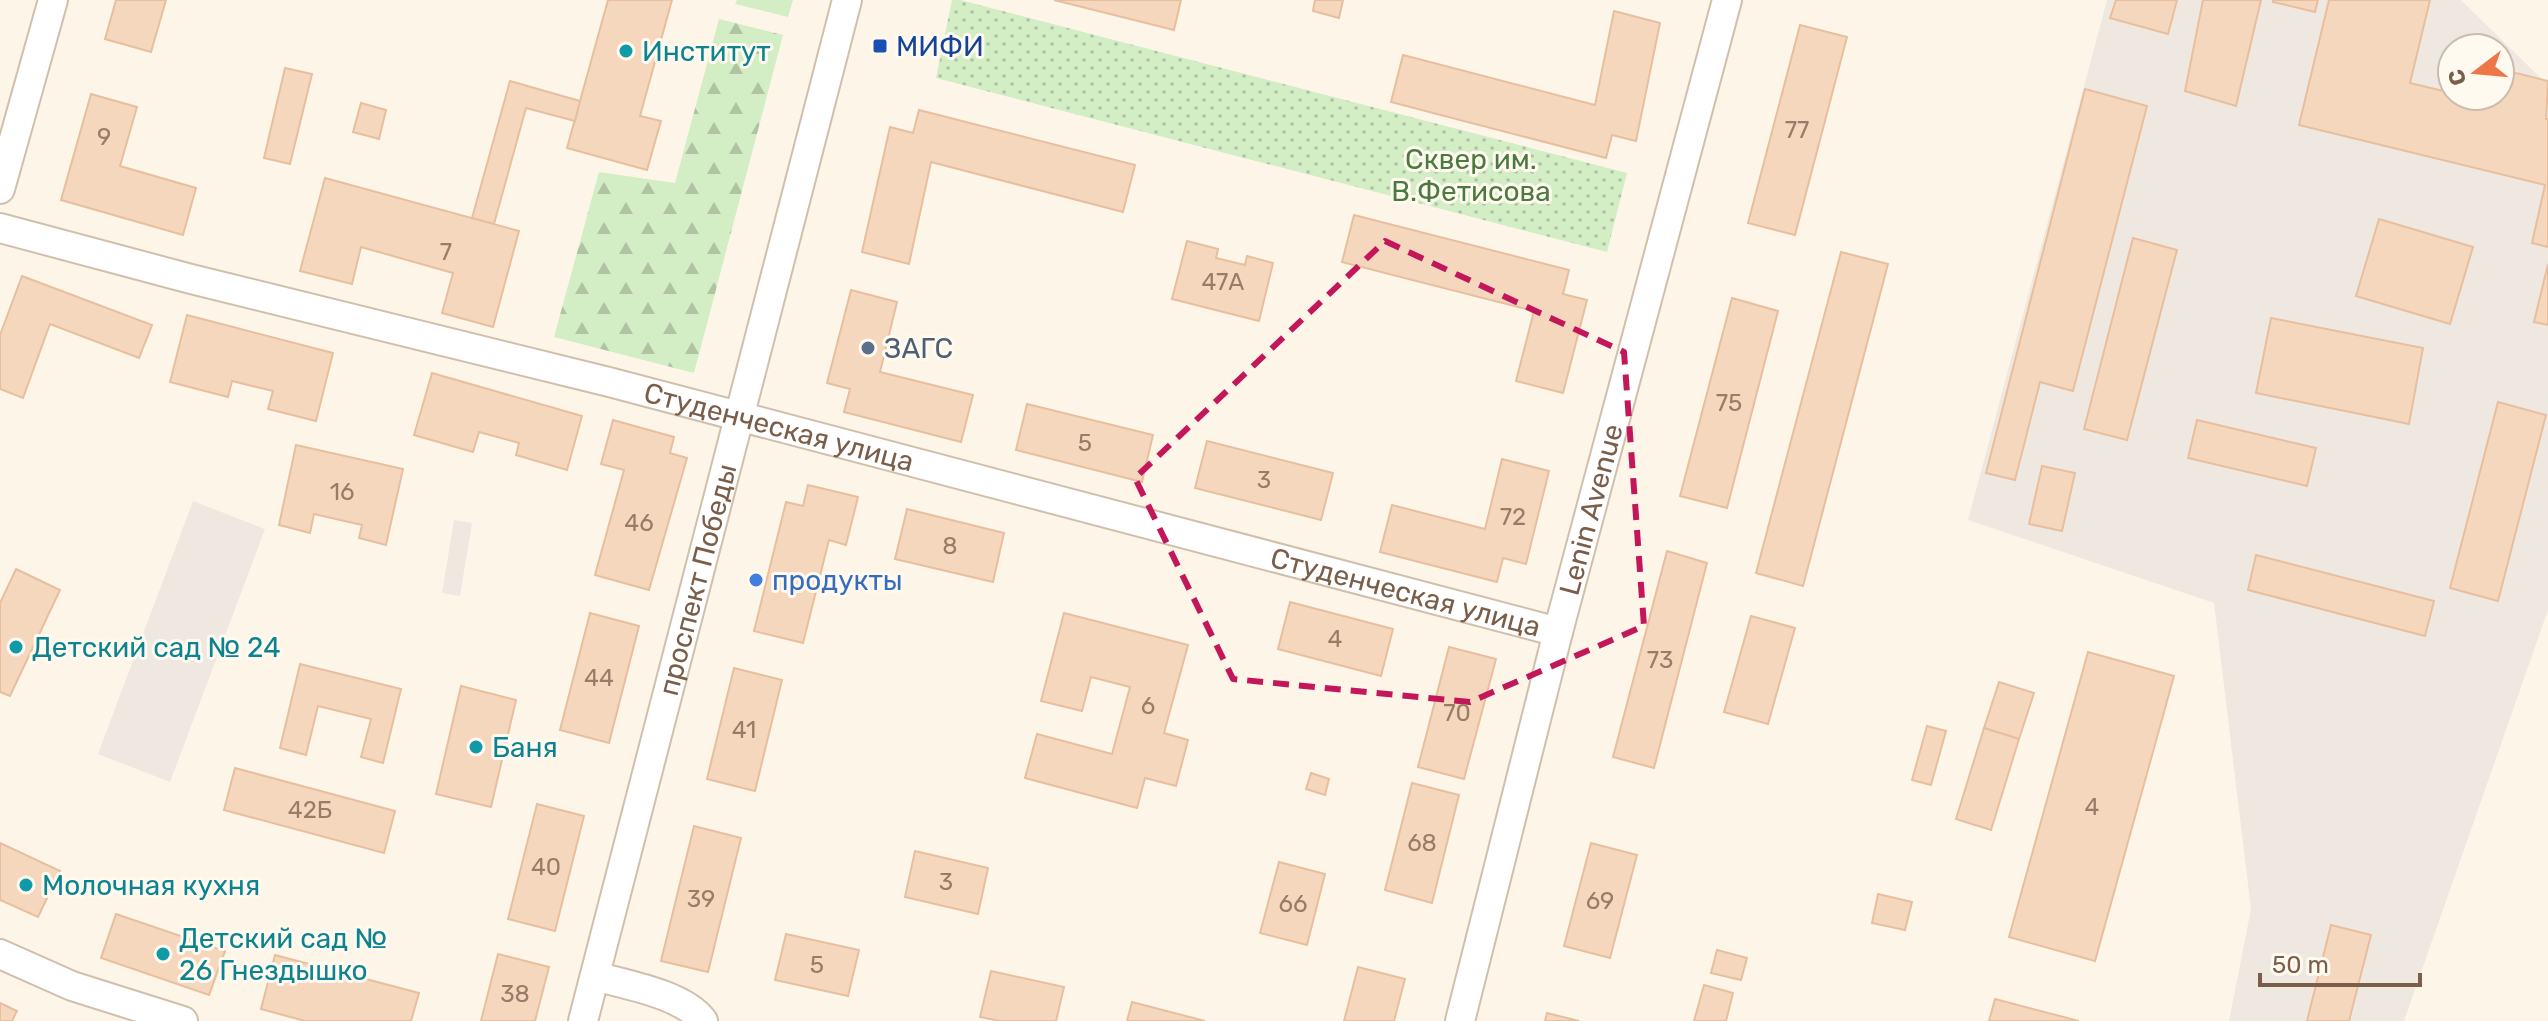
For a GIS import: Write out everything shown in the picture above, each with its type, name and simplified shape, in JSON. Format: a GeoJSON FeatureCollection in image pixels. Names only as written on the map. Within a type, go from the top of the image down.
{"type":"FeatureCollection","features":[{"type":"Feature","properties":{"kind":"street"},"geometry":{"type":"LineString","coordinates":[[0,189],[53,0]]}},
{"type":"Feature","properties":{"kind":"street","name":"проспект Победы"},"geometry":{"type":"LineString","coordinates":[[583,1021],[847,0]]}},
{"type":"Feature","properties":{"kind":"street","name":"Lenin Avenue"},"geometry":{"type":"LineString","coordinates":[[1460,1021],[1558,632],[1727,0]]}},
{"type":"Feature","properties":{"kind":"street","name":"Студенческая улица"},"geometry":{"type":"LineString","coordinates":[[0,228],[191,279],[609,382],[1558,632]]}},
{"type":"Feature","properties":{"kind":"street"},"geometry":{"type":"LineString","coordinates":[[0,954],[72,986],[183,1021]]}},
{"type":"Feature","properties":{"kind":"street"},"geometry":{"type":"LineString","coordinates":[[595,976],[681,1003],[695,1011],[703,1021]]}},
{"type":"Feature","properties":{"kind":"highlighted area"},"geometry":{"type":"Polygon","coordinates":[[[1385,241],[1624,352],[1644,626],[1470,702],[1233,679],[1135,478],[1385,241]]]}},
{"type":"Feature","properties":{"kind":"shaded area"},"geometry":{"type":"Polygon","coordinates":[[[2107,0],[2461,0],[2494,32],[2436,32],[2436,112],[2516,112],[2516,54],[2548,85],[2548,610],[2404,1021],[2229,1021],[2251,909],[2214,603],[1968,520],[2107,0]]]}},
{"type":"Feature","properties":{"kind":"shaded area"},"geometry":{"type":"Polygon","coordinates":[[[193,501],[265,529],[170,782],[98,754],[193,501]]]}},
{"type":"Feature","properties":{"kind":"shaded area"},"geometry":{"type":"Polygon","coordinates":[[[454,520],[472,523],[460,596],[442,593],[454,520]]]}},
{"type":"Feature","properties":{"kind":"green space"},"geometry":{"type":"Polygon","coordinates":[[[737,0],[793,0],[788,17],[735,4],[737,0]]]}},
{"type":"Feature","properties":{"kind":"green space","name":"Сквер им. В.Фетисова"},"geometry":{"type":"Polygon","coordinates":[[[952,0],[1627,173],[1607,252],[936,78],[952,0]]]}},
{"type":"Feature","properties":{"kind":"green space"},"geometry":{"type":"Polygon","coordinates":[[[719,19],[783,35],[694,373],[554,337],[599,172],[675,183],[719,19]]]}},
{"type":"Feature","properties":{"kind":"building"},"geometry":{"type":"Polygon","coordinates":[[[116,0],[166,0],[151,52],[105,39],[116,0]]]}},
{"type":"Feature","properties":{"kind":"building","name":"Институт"},"geometry":{"type":"Polygon","coordinates":[[[608,0],[672,0],[640,116],[661,121],[647,170],[567,148],[608,0]]]}},
{"type":"Feature","properties":{"kind":"building"},"geometry":{"type":"Polygon","coordinates":[[[1054,0],[1181,0],[1174,30],[1054,0]]]}},
{"type":"Feature","properties":{"kind":"building"},"geometry":{"type":"Polygon","coordinates":[[[1315,0],[1343,0],[1339,18],[1313,11],[1315,0]]]}},
{"type":"Feature","properties":{"kind":"building"},"geometry":{"type":"Polygon","coordinates":[[[2116,0],[2177,0],[2168,34],[2110,18],[2116,0]]]}},
{"type":"Feature","properties":{"kind":"building"},"geometry":{"type":"Polygon","coordinates":[[[2203,0],[2261,0],[2236,106],[2185,91],[2203,0]]]}},
{"type":"Feature","properties":{"kind":"building"},"geometry":{"type":"Polygon","coordinates":[[[2273,0],[2318,0],[2315,12],[2273,0]]]}},
{"type":"Feature","properties":{"kind":"building"},"geometry":{"type":"Polygon","coordinates":[[[2329,0],[2430,0],[2410,83],[2436,89],[2436,112],[2516,112],[2516,73],[2548,81],[2548,247],[2532,243],[2545,185],[2299,125],[2329,0]]]}},
{"type":"Feature","properties":{"kind":"building"},"geometry":{"type":"Polygon","coordinates":[[[1614,11],[1660,23],[1636,141],[1612,135],[1606,158],[1391,102],[1403,55],[1595,105],[1614,11]]]}},
{"type":"Feature","properties":{"kind":"building"},"geometry":{"type":"Polygon","coordinates":[[[1800,25],[1847,37],[1795,235],[1748,223],[1800,25]]]}},
{"type":"Feature","properties":{"kind":"building"},"geometry":{"type":"Polygon","coordinates":[[[285,68],[312,74],[290,164],[264,158],[285,68]]]}},
{"type":"Feature","properties":{"kind":"building"},"geometry":{"type":"Polygon","coordinates":[[[510,81],[580,101],[575,121],[526,108],[494,224],[472,218],[510,81]]]}},
{"type":"Feature","properties":{"kind":"building"},"geometry":{"type":"Polygon","coordinates":[[[2085,89],[2147,106],[2073,391],[2040,382],[2015,480],[1986,473],[2085,89]]]}},
{"type":"Feature","properties":{"kind":"building"},"geometry":{"type":"Polygon","coordinates":[[[91,94],[137,107],[120,166],[196,188],[183,235],[61,200],[91,94]]]}},
{"type":"Feature","properties":{"kind":"building"},"geometry":{"type":"Polygon","coordinates":[[[361,103],[386,110],[379,139],[353,132],[361,103]]]}},
{"type":"Feature","properties":{"kind":"building"},"geometry":{"type":"Polygon","coordinates":[[[919,110],[1135,165],[1123,212],[931,162],[909,264],[862,252],[890,127],[913,133],[919,110]]]}},
{"type":"Feature","properties":{"kind":"building"},"geometry":{"type":"Polygon","coordinates":[[[325,178],[519,231],[493,327],[442,313],[453,273],[361,247],[352,284],[300,271],[325,178]]]}},
{"type":"Feature","properties":{"kind":"building"},"geometry":{"type":"Polygon","coordinates":[[[1354,215],[1569,270],[1563,294],[1587,300],[1563,393],[1516,381],[1534,311],[1342,262],[1354,215]]]}},
{"type":"Feature","properties":{"kind":"building"},"geometry":{"type":"Polygon","coordinates":[[[2379,219],[2473,247],[2450,324],[2356,296],[2379,219]]]}},
{"type":"Feature","properties":{"kind":"building"},"geometry":{"type":"Polygon","coordinates":[[[2133,238],[2177,250],[2127,440],[2084,429],[2133,238]]]}},
{"type":"Feature","properties":{"kind":"building"},"geometry":{"type":"Polygon","coordinates":[[[1187,241],[1218,249],[1216,258],[1245,265],[1247,256],[1273,263],[1259,321],[1172,299],[1187,241]]]}},
{"type":"Feature","properties":{"kind":"building"},"geometry":{"type":"Polygon","coordinates":[[[1841,252],[1888,264],[1803,586],[1756,573],[1841,252]]]}},
{"type":"Feature","properties":{"kind":"building"},"geometry":{"type":"Polygon","coordinates":[[[2548,264],[2548,325],[2534,322],[2548,264]]]}},
{"type":"Feature","properties":{"kind":"building"},"geometry":{"type":"Polygon","coordinates":[[[22,276],[152,325],[139,358],[50,324],[23,398],[0,389],[0,335],[22,276]]]}},
{"type":"Feature","properties":{"kind":"building"},"geometry":{"type":"Polygon","coordinates":[[[851,290],[897,302],[880,372],[973,395],[961,442],[844,412],[850,389],[827,383],[851,290]]]}},
{"type":"Feature","properties":{"kind":"building"},"geometry":{"type":"Polygon","coordinates":[[[1732,298],[1778,311],[1727,508],[1680,496],[1732,298]]]}},
{"type":"Feature","properties":{"kind":"building"},"geometry":{"type":"Polygon","coordinates":[[[187,315],[333,353],[316,421],[268,409],[273,391],[232,381],[228,397],[170,382],[187,315]]]}},
{"type":"Feature","properties":{"kind":"building"},"geometry":{"type":"Polygon","coordinates":[[[2271,318],[2423,348],[2409,424],[2256,393],[2271,318]]]}},
{"type":"Feature","properties":{"kind":"building"},"geometry":{"type":"Polygon","coordinates":[[[432,373],[582,416],[567,470],[516,455],[519,443],[479,432],[473,452],[414,435],[432,373]]]}},
{"type":"Feature","properties":{"kind":"building"},"geometry":{"type":"Polygon","coordinates":[[[2498,402],[2546,415],[2498,601],[2450,588],[2498,402]]]}},
{"type":"Feature","properties":{"kind":"building"},"geometry":{"type":"Polygon","coordinates":[[[1027,404],[1153,435],[1142,482],[1016,450],[1027,404]]]}},
{"type":"Feature","properties":{"kind":"building"},"geometry":{"type":"Polygon","coordinates":[[[613,420],[674,437],[670,453],[687,458],[649,590],[595,575],[624,470],[601,464],[613,420]]]}},
{"type":"Feature","properties":{"kind":"building"},"geometry":{"type":"Polygon","coordinates":[[[2197,420],[2316,448],[2307,486],[2188,458],[2197,420]]]}},
{"type":"Feature","properties":{"kind":"building"},"geometry":{"type":"Polygon","coordinates":[[[1207,441],[1333,473],[1321,520],[1195,488],[1207,441]]]}},
{"type":"Feature","properties":{"kind":"building"},"geometry":{"type":"Polygon","coordinates":[[[296,445],[403,469],[386,545],[359,538],[362,525],[314,514],[310,533],[279,525],[296,445]]]}},
{"type":"Feature","properties":{"kind":"building"},"geometry":{"type":"Polygon","coordinates":[[[1502,459],[1549,471],[1526,564],[1503,558],[1497,582],[1380,552],[1392,505],[1485,529],[1502,459]]]}},
{"type":"Feature","properties":{"kind":"building"},"geometry":{"type":"Polygon","coordinates":[[[2042,466],[2075,473],[2062,531],[2029,524],[2042,466]]]}},
{"type":"Feature","properties":{"kind":"building"},"geometry":{"type":"Polygon","coordinates":[[[808,485],[858,497],[846,545],[829,540],[803,643],[754,631],[786,502],[803,506],[808,485]]]}},
{"type":"Feature","properties":{"kind":"building"},"geometry":{"type":"Polygon","coordinates":[[[907,509],[1004,533],[993,582],[895,559],[907,509]]]}},
{"type":"Feature","properties":{"kind":"building"},"geometry":{"type":"Polygon","coordinates":[[[1667,551],[1707,563],[1654,768],[1613,757],[1667,551]]]}},
{"type":"Feature","properties":{"kind":"building"},"geometry":{"type":"Polygon","coordinates":[[[2256,555],[2434,601],[2425,636],[2248,590],[2256,555]]]}},
{"type":"Feature","properties":{"kind":"building","name":"Детский сад № 24"},"geometry":{"type":"Polygon","coordinates":[[[16,569],[60,590],[10,696],[0,692],[0,603],[16,569]]]}},
{"type":"Feature","properties":{"kind":"building"},"geometry":{"type":"Polygon","coordinates":[[[1290,602],[1393,629],[1381,676],[1278,649],[1290,602]]]}},
{"type":"Feature","properties":{"kind":"building"},"geometry":{"type":"Polygon","coordinates":[[[590,613],[639,626],[609,743],[560,730],[590,613]]]}},
{"type":"Feature","properties":{"kind":"building"},"geometry":{"type":"Polygon","coordinates":[[[1064,613],[1188,645],[1164,733],[1188,740],[1176,786],[1145,778],[1137,808],[1025,778],[1037,734],[1112,754],[1130,687],[1091,677],[1082,711],[1041,701],[1064,613]]]}},
{"type":"Feature","properties":{"kind":"building"},"geometry":{"type":"Polygon","coordinates":[[[1751,616],[1795,628],[1768,724],[1724,712],[1751,616]]]}},
{"type":"Feature","properties":{"kind":"building"},"geometry":{"type":"Polygon","coordinates":[[[1449,647],[1496,659],[1464,779],[1418,767],[1449,647]]]}},
{"type":"Feature","properties":{"kind":"building"},"geometry":{"type":"Polygon","coordinates":[[[2088,652],[2174,676],[2095,961],[2009,937],[2088,652]]]}},
{"type":"Feature","properties":{"kind":"building"},"geometry":{"type":"Polygon","coordinates":[[[300,664],[401,689],[383,763],[361,757],[371,719],[318,706],[306,755],[280,748],[300,664]]]}},
{"type":"Feature","properties":{"kind":"building"},"geometry":{"type":"Polygon","coordinates":[[[734,668],[782,680],[755,791],[707,779],[734,668]]]}},
{"type":"Feature","properties":{"kind":"building"},"geometry":{"type":"Polygon","coordinates":[[[1999,682],[2034,693],[2019,739],[1984,728],[1999,682]]]}},
{"type":"Feature","properties":{"kind":"building","name":"Баня"},"geometry":{"type":"Polygon","coordinates":[[[461,686],[516,700],[491,807],[436,794],[461,686]]]}},
{"type":"Feature","properties":{"kind":"building"},"geometry":{"type":"Polygon","coordinates":[[[1927,726],[1946,731],[1931,785],[1912,780],[1927,726]]]}},
{"type":"Feature","properties":{"kind":"building"},"geometry":{"type":"Polygon","coordinates":[[[1984,728],[2019,739],[1991,830],[1956,819],[1984,728]]]}},
{"type":"Feature","properties":{"kind":"building"},"geometry":{"type":"Polygon","coordinates":[[[235,768],[395,811],[384,853],[224,810],[235,768]]]}},
{"type":"Feature","properties":{"kind":"building"},"geometry":{"type":"Polygon","coordinates":[[[1311,773],[1329,779],[1325,795],[1306,789],[1311,773]]]}},
{"type":"Feature","properties":{"kind":"building"},"geometry":{"type":"Polygon","coordinates":[[[1412,783],[1459,795],[1432,903],[1385,890],[1412,783]]]}},
{"type":"Feature","properties":{"kind":"building"},"geometry":{"type":"Polygon","coordinates":[[[537,804],[584,816],[555,931],[508,919],[537,804]]]}},
{"type":"Feature","properties":{"kind":"building"},"geometry":{"type":"Polygon","coordinates":[[[694,826],[741,838],[708,972],[661,961],[694,826]]]}},
{"type":"Feature","properties":{"kind":"building","name":"Молочная кухня"},"geometry":{"type":"Polygon","coordinates":[[[0,843],[60,871],[38,917],[0,900],[0,843]]]}},
{"type":"Feature","properties":{"kind":"building"},"geometry":{"type":"Polygon","coordinates":[[[1591,843],[1637,855],[1610,958],[1564,946],[1591,843]]]}},
{"type":"Feature","properties":{"kind":"building"},"geometry":{"type":"Polygon","coordinates":[[[915,851],[988,868],[978,914],[905,897],[915,851]]]}},
{"type":"Feature","properties":{"kind":"building"},"geometry":{"type":"Polygon","coordinates":[[[1279,862],[1325,874],[1307,945],[1260,933],[1279,862]]]}},
{"type":"Feature","properties":{"kind":"building"},"geometry":{"type":"Polygon","coordinates":[[[1878,894],[1912,902],[1905,930],[1872,923],[1878,894]]]}},
{"type":"Feature","properties":{"kind":"building","name":"Детский сад № 26 Гнездышко"},"geometry":{"type":"Polygon","coordinates":[[[116,914],[225,951],[209,995],[101,958],[116,914]]]}},
{"type":"Feature","properties":{"kind":"building"},"geometry":{"type":"Polygon","coordinates":[[[2331,925],[2371,935],[2349,1021],[2307,1021],[2331,925]]]}},
{"type":"Feature","properties":{"kind":"building"},"geometry":{"type":"Polygon","coordinates":[[[786,934],[859,950],[848,996],[775,980],[786,934]]]}},
{"type":"Feature","properties":{"kind":"building"},"geometry":{"type":"Polygon","coordinates":[[[1717,950],[1747,958],[1741,980],[1711,973],[1717,950]]]}},
{"type":"Feature","properties":{"kind":"building"},"geometry":{"type":"Polygon","coordinates":[[[498,954],[549,967],[535,1021],[481,1021],[498,954]]]}},
{"type":"Feature","properties":{"kind":"building"},"geometry":{"type":"Polygon","coordinates":[[[275,955],[419,993],[411,1021],[305,1021],[261,1009],[275,955]]]}},
{"type":"Feature","properties":{"kind":"building"},"geometry":{"type":"Polygon","coordinates":[[[1358,967],[1405,979],[1394,1021],[1344,1021],[1358,967]]]}},
{"type":"Feature","properties":{"kind":"building"},"geometry":{"type":"Polygon","coordinates":[[[991,971],[1064,987],[1056,1021],[1000,1021],[980,1017],[991,971]]]}},
{"type":"Feature","properties":{"kind":"building"},"geometry":{"type":"Polygon","coordinates":[[[1704,985],[1733,993],[1726,1021],[1694,1021],[1704,985]]]}},
{"type":"Feature","properties":{"kind":"building"},"geometry":{"type":"Polygon","coordinates":[[[1995,999],[2079,1021],[1989,1021],[1995,999]]]}},
{"type":"Feature","properties":{"kind":"building"},"geometry":{"type":"Polygon","coordinates":[[[1132,1002],[1205,1021],[1127,1021],[1132,1002]]]}},
{"type":"Feature","properties":{"kind":"building"},"geometry":{"type":"Polygon","coordinates":[[[0,1003],[17,1011],[12,1021],[0,1021],[0,1003]]]}},
{"type":"Feature","properties":{"kind":"building"},"geometry":{"type":"Polygon","coordinates":[[[1547,1013],[1579,1021],[1545,1021],[1547,1013]]]}},
{"type":"Feature","properties":{"kind":"place","name":"МИФИ"},"geometry":{"type":"Point","coordinates":[880,46]}},
{"type":"Feature","properties":{"kind":"place","name":"Институт"},"geometry":{"type":"Point","coordinates":[626,51]}},
{"type":"Feature","properties":{"kind":"place","name":"ЗАГС"},"geometry":{"type":"Point","coordinates":[868,348]}},
{"type":"Feature","properties":{"kind":"place","name":"продукты"},"geometry":{"type":"Point","coordinates":[756,580]}},
{"type":"Feature","properties":{"kind":"place","name":"Детский сад № 24"},"geometry":{"type":"Point","coordinates":[16,647]}},
{"type":"Feature","properties":{"kind":"place","name":"Баня"},"geometry":{"type":"Point","coordinates":[476,747]}},
{"type":"Feature","properties":{"kind":"place","name":"Молочная кухня"},"geometry":{"type":"Point","coordinates":[26,885]}},
{"type":"Feature","properties":{"kind":"place","name":"Детский сад № 26 Гнездышко"},"geometry":{"type":"Point","coordinates":[163,954]}}]}
